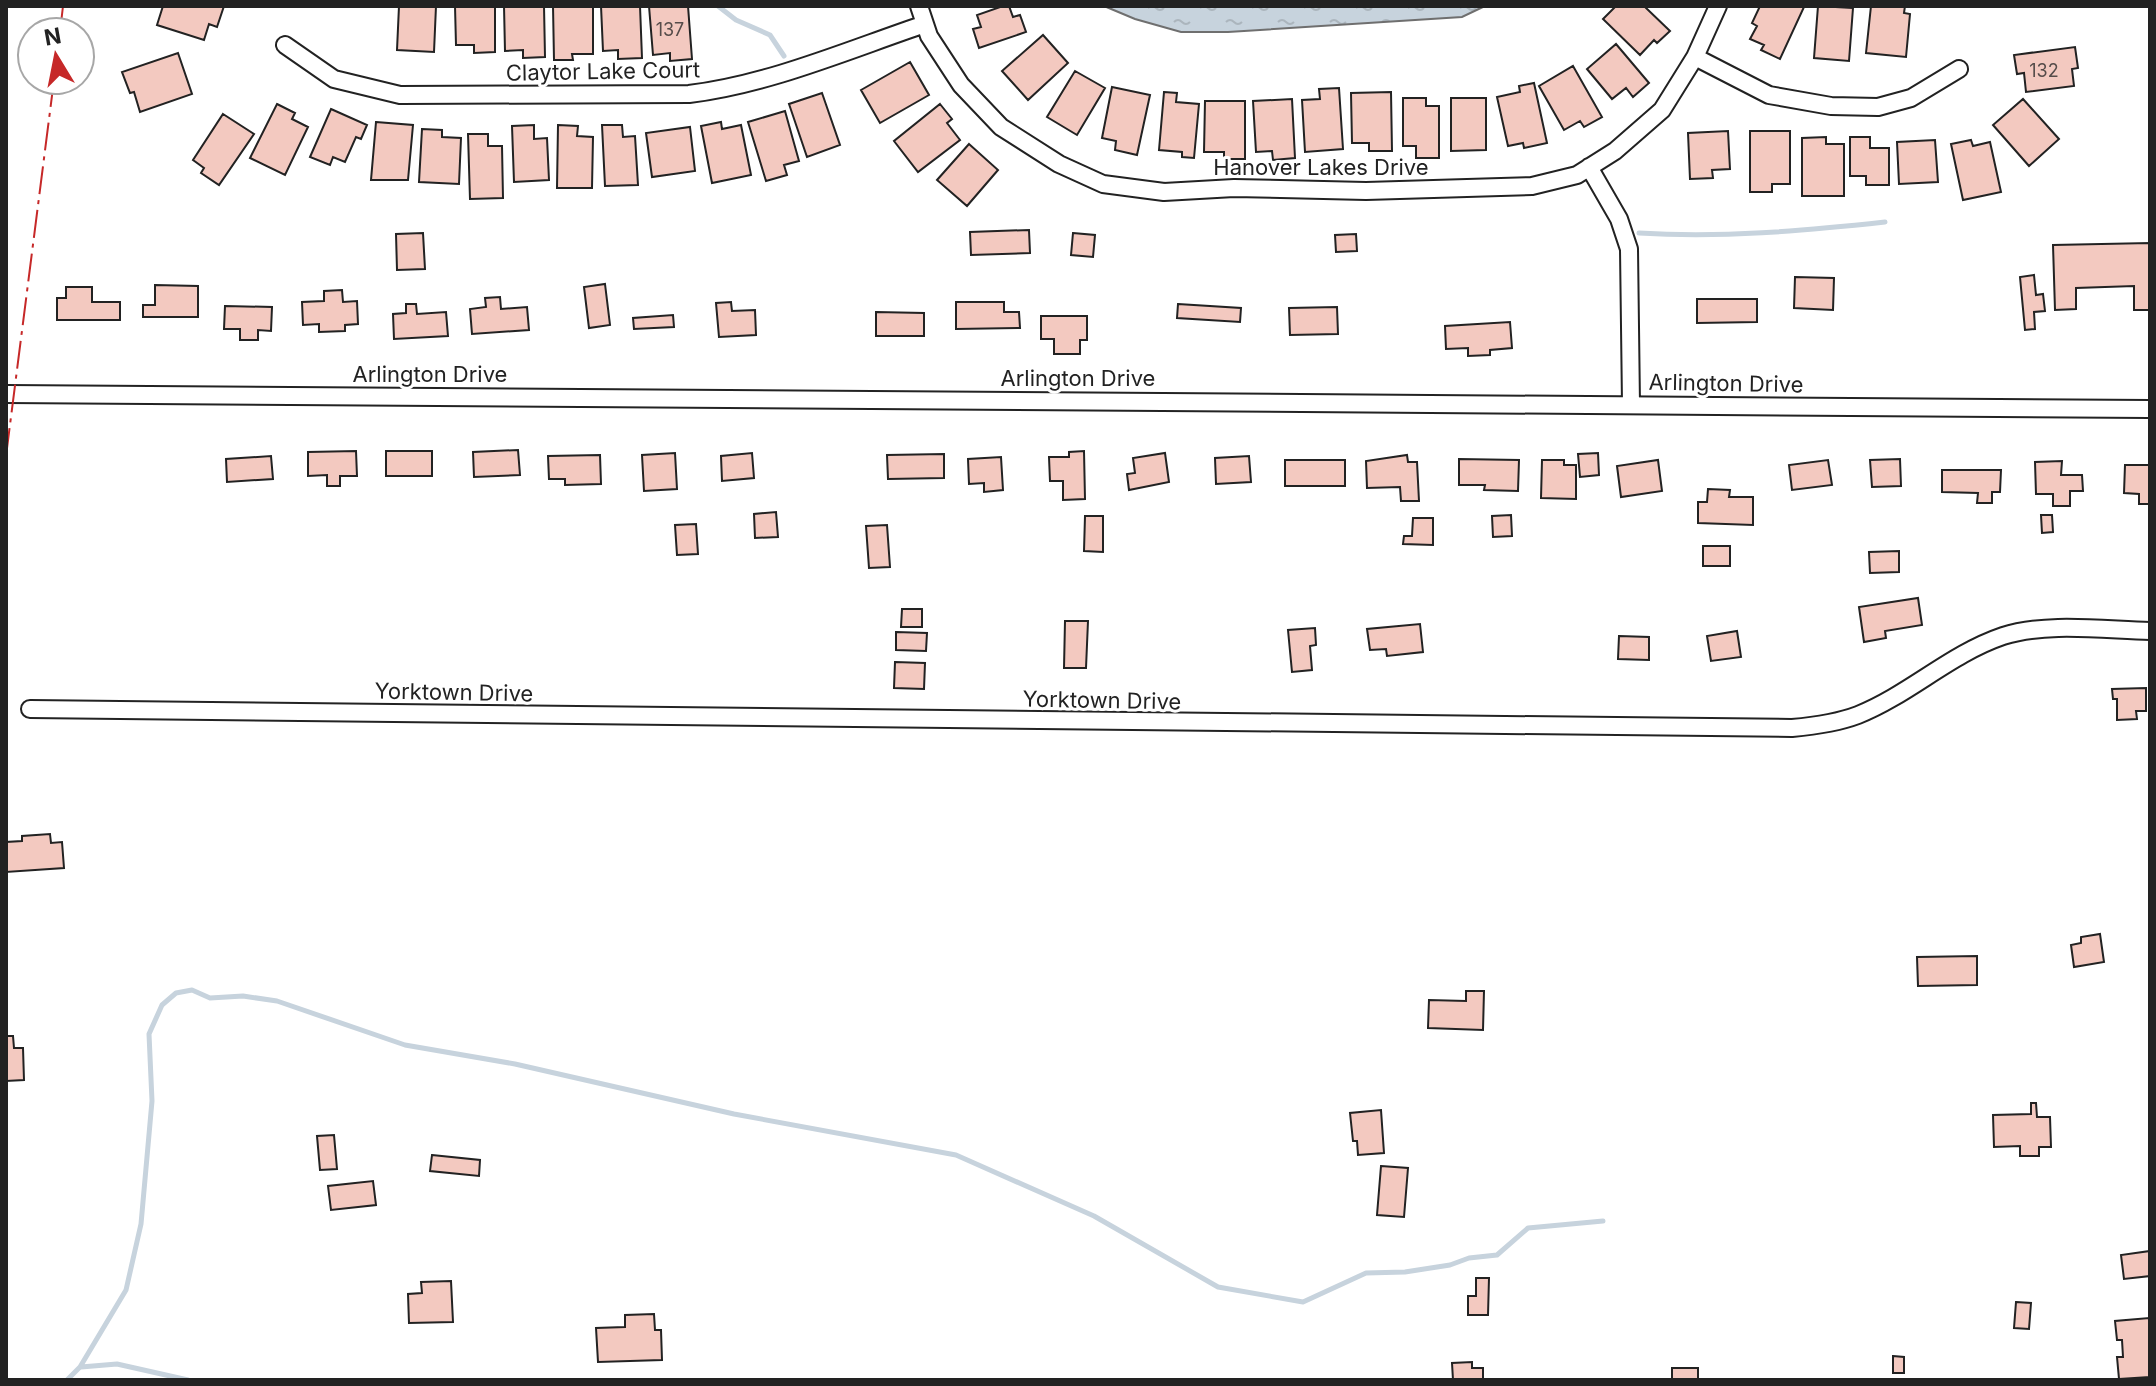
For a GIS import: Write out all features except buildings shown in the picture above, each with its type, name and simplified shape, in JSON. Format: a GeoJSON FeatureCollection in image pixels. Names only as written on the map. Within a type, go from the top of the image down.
{"type":"FeatureCollection","features":[{"type":"Feature","properties":{"kind":"street","name":"Hanover Lakes Drive"},"geometry":{"type":"LineString","coordinates":[[919,6],[929,36],[961,85],[1001,127],[1059,164],[1103,184],[1164,192],[1234,188],[1366,191],[1532,186],[1577,175],[1615,151],[1662,110],[1695,57],[1718,6]]}},
{"type":"Feature","properties":{"kind":"street","name":"Claytor Lake Court"},"geometry":{"type":"LineString","coordinates":[[285,45],[334,79],[400,95],[689,94],[759,80],[925,24]]}},
{"type":"Feature","properties":{"kind":"street"},"geometry":{"type":"LineString","coordinates":[[1695,57],[1769,95],[1831,106],[1878,107],[1911,98],[1959,69]]}},
{"type":"Feature","properties":{"kind":"street"},"geometry":{"type":"LineString","coordinates":[[1589,167],[1619,219],[1629,249],[1631,404]]}},
{"type":"Feature","properties":{"kind":"street","name":"Arlington Drive"},"geometry":{"type":"LineString","coordinates":[[6,394],[2150,409]]}},
{"type":"Feature","properties":{"kind":"street","name":"Yorktown Drive"},"geometry":{"type":"LineString","coordinates":[[30,709],[1792,728],[1829,724],[1858,715],[1971,648],[2005,635],[2041,629],[2150,631]]}},
{"type":"Feature","properties":{"kind":"water"},"geometry":{"type":"Polygon","coordinates":[[[1104,6],[1485,6],[1462,17],[1228,32],[1181,32],[1104,6]]]}},
{"type":"Feature","properties":{"kind":"waterway"},"geometry":{"type":"LineString","coordinates":[[718,6],[736,20],[770,35],[784,56]]}},
{"type":"Feature","properties":{"kind":"waterway"},"geometry":{"type":"LineString","coordinates":[[1639,233],[1762,233],[1885,222]]}},
{"type":"Feature","properties":{"kind":"waterway"},"geometry":{"type":"LineString","coordinates":[[67,1380],[80,1367],[126,1290],[141,1224],[152,1101],[149,1034],[162,1005],[176,993],[192,990],[210,998],[243,996],[277,1001],[405,1045],[515,1064],[734,1114],[956,1155],[1094,1216],[1218,1287],[1303,1302],[1366,1273],[1405,1272],[1497,1255],[1528,1228],[1603,1221]]}},
{"type":"Feature","properties":{"kind":"waterway"},"geometry":{"type":"LineString","coordinates":[[81,1367],[117,1364],[188,1380]]}},
{"type":"Feature","properties":{"kind":"power"},"geometry":{"type":"LineString","coordinates":[[62,16],[63,6]]}},
{"type":"Feature","properties":{"kind":"power"},"geometry":{"type":"LineString","coordinates":[[6,456],[52,96]]}}]}
